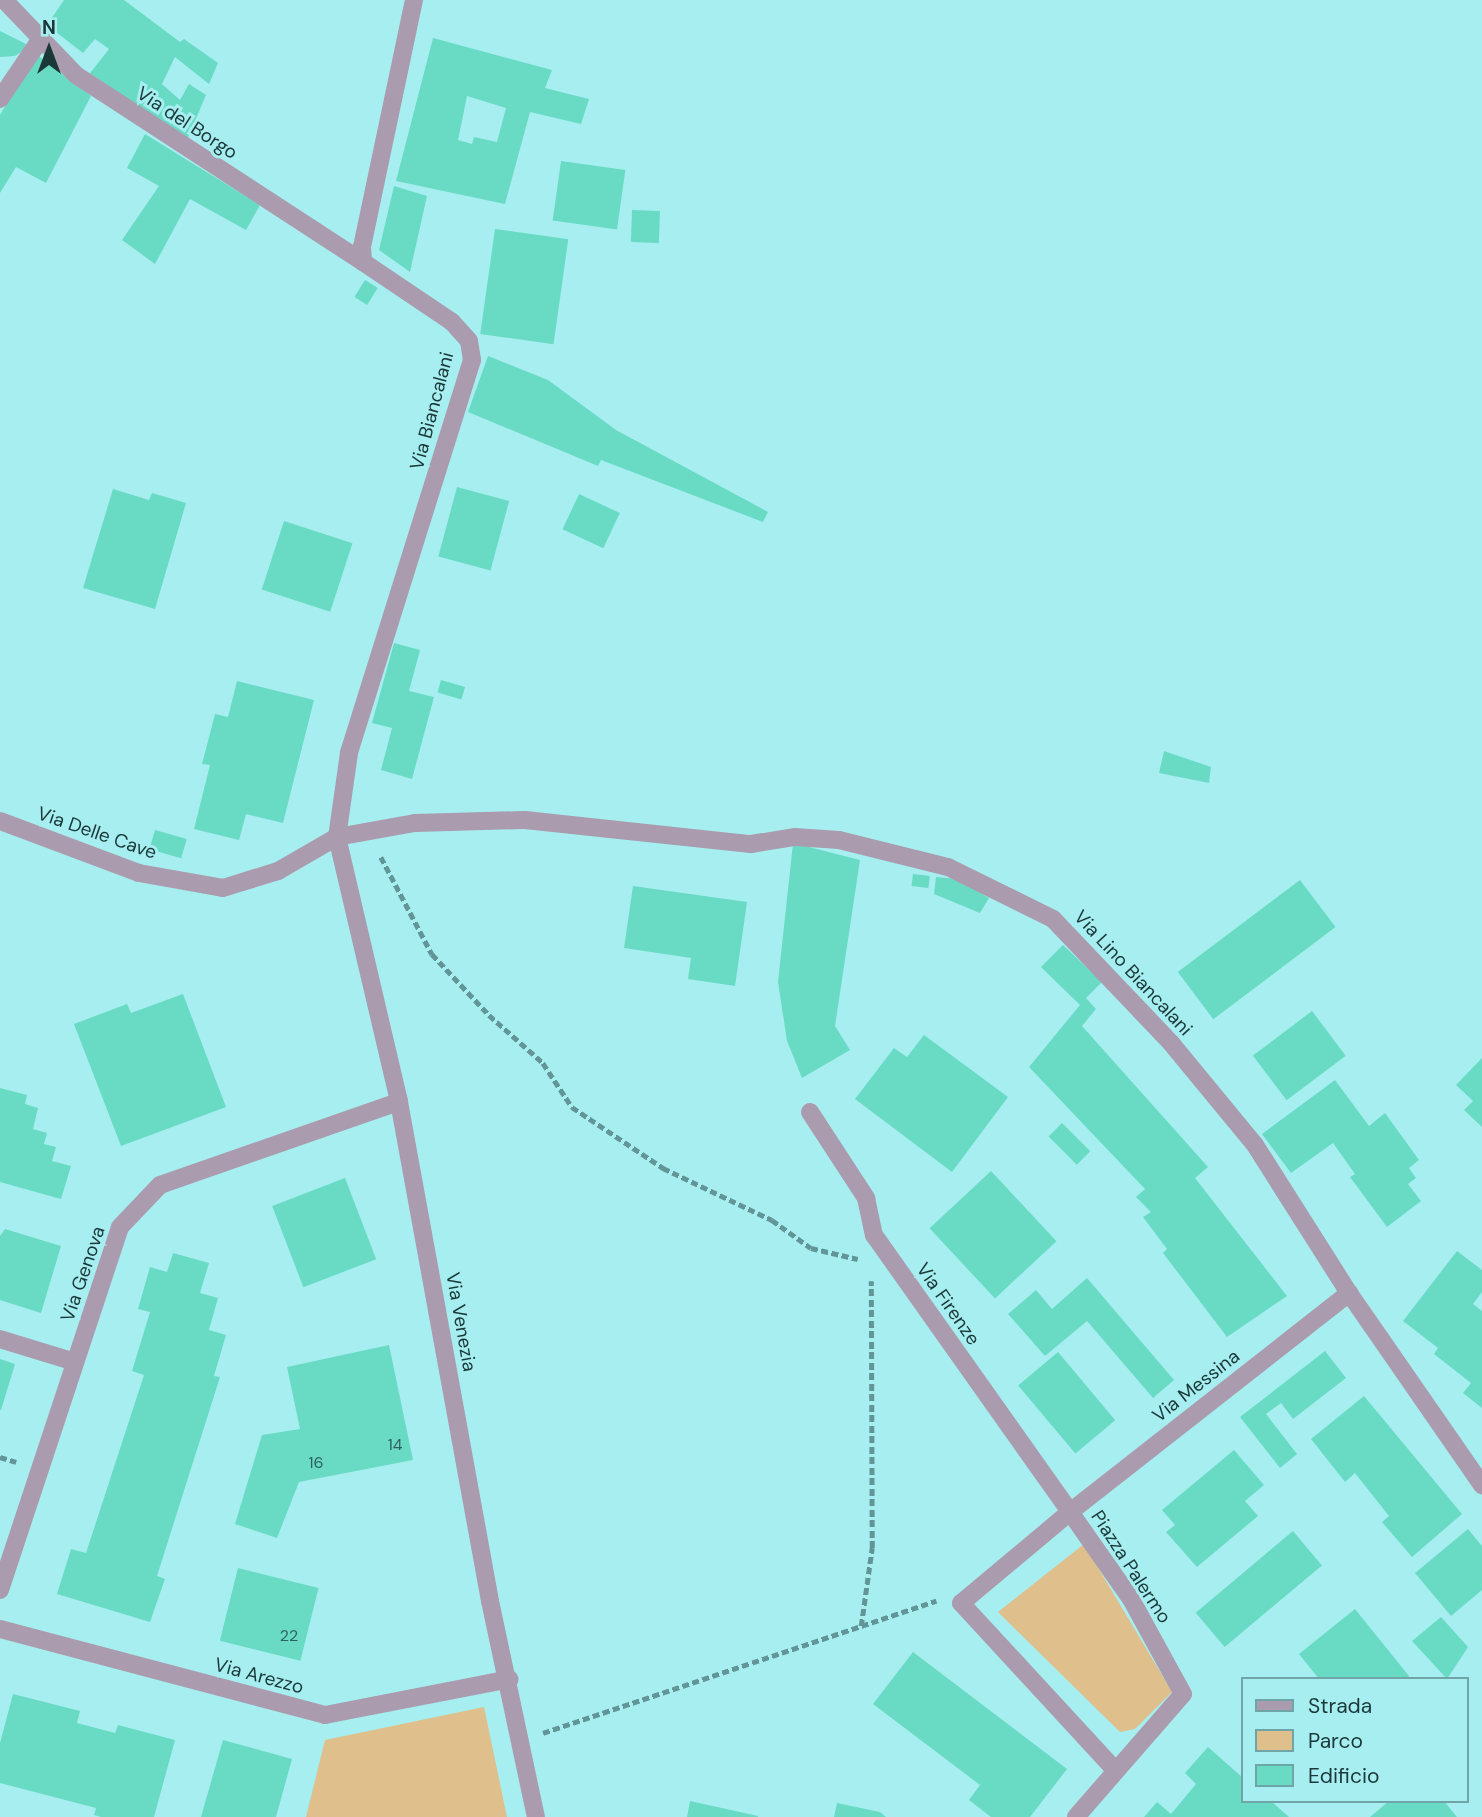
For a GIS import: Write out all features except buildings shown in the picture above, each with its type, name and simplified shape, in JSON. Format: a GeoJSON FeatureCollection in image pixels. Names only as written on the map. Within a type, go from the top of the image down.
{"type":"FeatureCollection","features":[{"type":"Feature","properties":{"kind":"street","name":"Via del Borgo"},"geometry":{"type":"LineString","coordinates":[[4,0],[76,75],[363,262]]}},
{"type":"Feature","properties":{"kind":"street"},"geometry":{"type":"LineString","coordinates":[[363,262],[362,247],[414,0]]}},
{"type":"Feature","properties":{"kind":"street"},"geometry":{"type":"LineString","coordinates":[[0,99],[40,40]]}},
{"type":"Feature","properties":{"kind":"street"},"geometry":{"type":"LineString","coordinates":[[0,65],[17,74]]}},
{"type":"Feature","properties":{"kind":"street","name":"Via Biancalani"},"geometry":{"type":"LineString","coordinates":[[337,837],[349,753],[472,360],[469,341],[452,322],[363,262]]}},
{"type":"Feature","properties":{"kind":"street","name":"Via Lino Biancalani"},"geometry":{"type":"LineString","coordinates":[[337,837],[415,823],[525,820],[751,844],[795,837],[839,841],[948,867],[1053,919],[1171,1043],[1255,1145],[1349,1293],[1482,1485]]}},
{"type":"Feature","properties":{"kind":"street","name":"Via Delle Cave"},"geometry":{"type":"LineString","coordinates":[[0,821],[139,873],[223,888],[278,872],[337,837]]}},
{"type":"Feature","properties":{"kind":"street","name":"Via Venezia"},"geometry":{"type":"LineString","coordinates":[[337,837],[399,1102],[490,1601],[509,1679],[536,1817]]}},
{"type":"Feature","properties":{"kind":"street","name":"Via Genova"},"geometry":{"type":"LineString","coordinates":[[0,1590],[120,1227],[160,1185],[399,1102]]}},
{"type":"Feature","properties":{"kind":"street","name":"Via Firenze"},"geometry":{"type":"LineString","coordinates":[[810,1112],[866,1198],[874,1236],[1070,1512]]}},
{"type":"Feature","properties":{"kind":"street","name":"Via Messina"},"geometry":{"type":"LineString","coordinates":[[1070,1512],[1349,1293]]}},
{"type":"Feature","properties":{"kind":"street"},"geometry":{"type":"LineString","coordinates":[[0,1339],[75,1362]]}},
{"type":"Feature","properties":{"kind":"street","name":"Piazza Palermo"},"geometry":{"type":"LineString","coordinates":[[961,1603],[1070,1512],[1131,1599],[1183,1694],[1114,1769]]}},
{"type":"Feature","properties":{"kind":"street"},"geometry":{"type":"LineString","coordinates":[[961,1603],[1114,1769],[1076,1817]]}},
{"type":"Feature","properties":{"kind":"street","name":"Via Arezzo"},"geometry":{"type":"LineString","coordinates":[[0,1629],[325,1715],[509,1679]]}},
{"type":"Feature","properties":{"kind":"path"},"geometry":{"type":"LineString","coordinates":[[364,832],[432,954],[489,1015],[543,1063],[572,1107],[663,1168],[772,1220],[811,1248],[856,1260],[887,1254]]}},
{"type":"Feature","properties":{"kind":"path"},"geometry":{"type":"LineString","coordinates":[[861,1626],[872,1548],[871,1268]]}},
{"type":"Feature","properties":{"kind":"path"},"geometry":{"type":"LineString","coordinates":[[521,1741],[942,1600],[961,1603]]}},
{"type":"Feature","properties":{"kind":"green space"},"geometry":{"type":"Polygon","coordinates":[[[1084,1544],[1172,1692],[1135,1729],[1120,1732],[998,1612],[1084,1544]]]}},
{"type":"Feature","properties":{"kind":"green space"},"geometry":{"type":"Polygon","coordinates":[[[484,1707],[507,1817],[306,1817],[325,1740],[484,1707]]]}}]}
